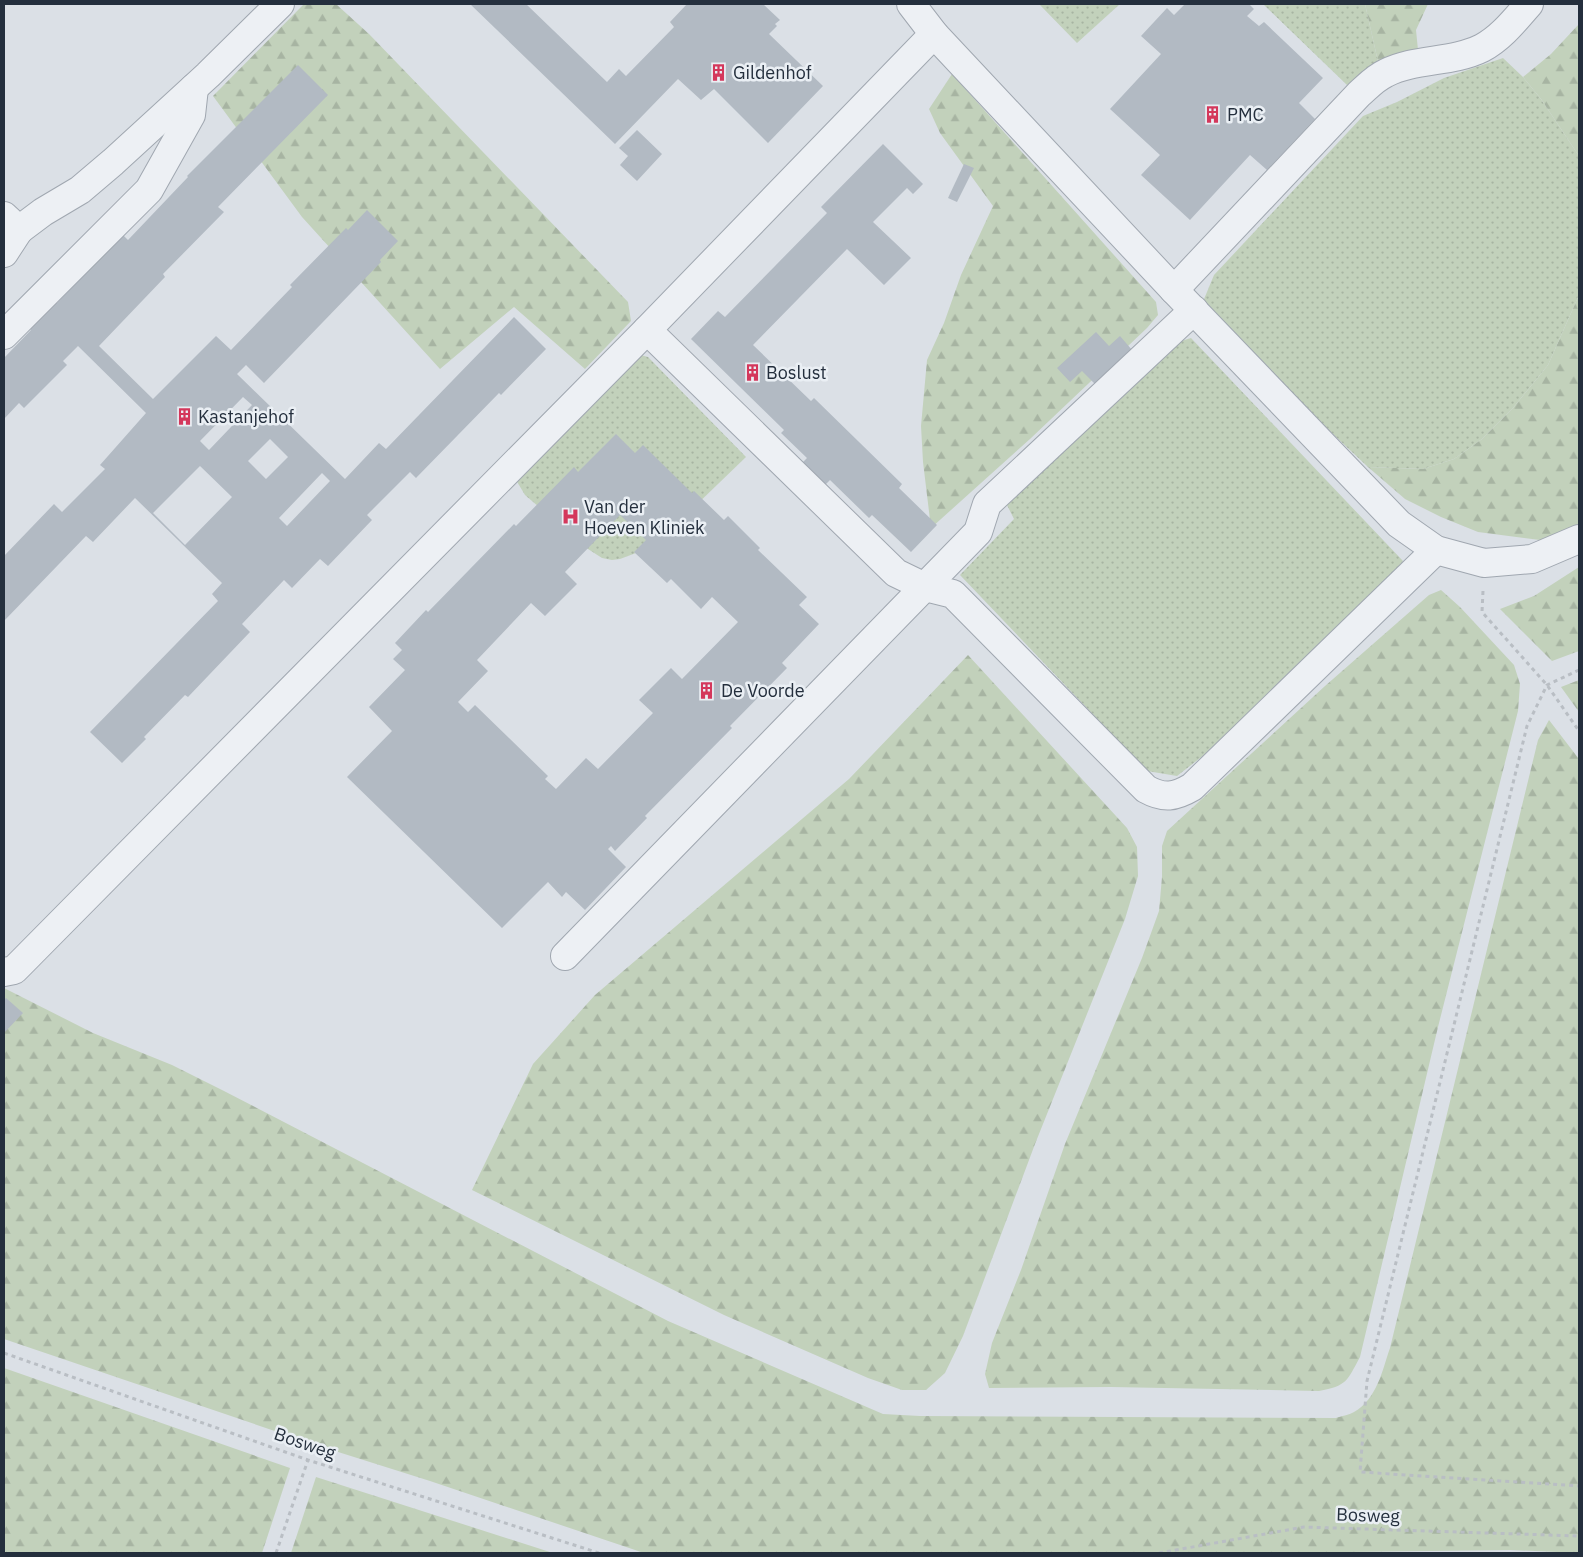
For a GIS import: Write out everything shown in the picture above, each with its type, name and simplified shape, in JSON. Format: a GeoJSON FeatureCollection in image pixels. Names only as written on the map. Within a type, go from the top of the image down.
{"type":"FeatureCollection","features":[{"type":"Feature","properties":{"kind":"street"},"geometry":{"type":"LineString","coordinates":[[4,253],[11,223],[43,212],[80,190],[194,88],[280,4]]}},
{"type":"Feature","properties":{"kind":"street"},"geometry":{"type":"LineString","coordinates":[[911,4],[934,34],[1174,290],[1400,524],[1436,550],[1484,563],[1532,559],[1579,539]]}},
{"type":"Feature","properties":{"kind":"street"},"geometry":{"type":"LineString","coordinates":[[1174,290],[1373,81],[1385,73],[1401,67],[1480,49],[1494,41],[1529,4]]}},
{"type":"Feature","properties":{"kind":"street"},"geometry":{"type":"LineString","coordinates":[[4,972],[14,970],[20,964],[647,330],[934,34]]}},
{"type":"Feature","properties":{"kind":"street"},"geometry":{"type":"LineString","coordinates":[[4,335],[148,190],[191,115],[194,88]]}},
{"type":"Feature","properties":{"kind":"street"},"geometry":{"type":"LineString","coordinates":[[565,956],[978,532],[987,504],[1194,310]]}},
{"type":"Feature","properties":{"kind":"street"},"geometry":{"type":"LineString","coordinates":[[647,330],[896,572],[924,587],[953,594],[1146,789],[1156,795],[1179,795],[1192,787],[1436,550]]}},
{"type":"Feature","properties":{"kind":"path"},"geometry":{"type":"LineString","coordinates":[[1484,563],[1482,612],[1547,685],[1579,731]]}},
{"type":"Feature","properties":{"kind":"path"},"geometry":{"type":"LineString","coordinates":[[1579,670],[1547,685],[1527,726],[1367,1382],[1360,1472],[1579,1486]]}},
{"type":"Feature","properties":{"kind":"path","name":"Bosweg"},"geometry":{"type":"LineString","coordinates":[[4,1353],[308,1460],[599,1553]]}},
{"type":"Feature","properties":{"kind":"path"},"geometry":{"type":"LineString","coordinates":[[276,1553],[308,1460]]}},
{"type":"Feature","properties":{"kind":"path","name":"Bosweg"},"geometry":{"type":"LineString","coordinates":[[1158,1553],[1304,1526],[1579,1536]]}},
{"type":"Feature","properties":{"kind":"green space"},"geometry":{"type":"Polygon","coordinates":[[[304,4],[336,4],[369,34],[628,302],[631,321],[585,369],[514,307],[440,369],[302,217],[213,96],[304,4]]]}},
{"type":"Feature","properties":{"kind":"green space"},"geometry":{"type":"Polygon","coordinates":[[[1039,4],[1120,4],[1077,43],[1039,4]]]}},
{"type":"Feature","properties":{"kind":"green space"},"geometry":{"type":"Polygon","coordinates":[[[1263,4],[1365,4],[1379,66],[1347,85],[1263,4]]]}},
{"type":"Feature","properties":{"kind":"green space"},"geometry":{"type":"Polygon","coordinates":[[[1365,4],[1428,4],[1416,30],[1418,50],[1379,66],[1365,4]]]}},
{"type":"Feature","properties":{"kind":"green space"},"geometry":{"type":"Polygon","coordinates":[[[1579,24],[1579,156],[1541,99],[1523,77],[1551,54],[1579,24]]]}},
{"type":"Feature","properties":{"kind":"green space"},"geometry":{"type":"Polygon","coordinates":[[[1503,58],[1523,77],[1541,99],[1579,156],[1579,295],[1548,365],[1513,408],[1482,439],[1454,459],[1423,469],[1368,467],[1286,390],[1202,304],[1214,275],[1363,116],[1397,102],[1444,78],[1503,58]]]}},
{"type":"Feature","properties":{"kind":"green space"},"geometry":{"type":"Polygon","coordinates":[[[952,74],[1156,302],[1158,315],[1147,328],[1030,439],[931,528],[923,462],[921,426],[927,360],[944,323],[961,275],[993,206],[940,133],[929,109],[952,74]]]}},
{"type":"Feature","properties":{"kind":"green space"},"geometry":{"type":"Polygon","coordinates":[[[1579,295],[1579,524],[1540,540],[1478,532],[1441,517],[1405,499],[1368,467],[1423,469],[1454,459],[1482,439],[1513,408],[1548,365],[1579,295]]]}},
{"type":"Feature","properties":{"kind":"green space"},"geometry":{"type":"Polygon","coordinates":[[[1191,338],[1403,561],[1379,591],[1204,755],[1177,776],[1147,771],[960,575],[1014,519],[1006,503],[1178,342],[1191,338]]]}},
{"type":"Feature","properties":{"kind":"green space"},"geometry":{"type":"Polygon","coordinates":[[[637,354],[648,357],[746,457],[661,539],[644,550],[612,560],[602,558],[588,549],[525,495],[516,480],[637,354]]]}},
{"type":"Feature","properties":{"kind":"green space"},"geometry":{"type":"Polygon","coordinates":[[[1579,567],[1579,651],[1552,661],[1500,609],[1534,596],[1579,567]]]}},
{"type":"Feature","properties":{"kind":"green space"},"geometry":{"type":"Polygon","coordinates":[[[1441,590],[1460,607],[1514,665],[1520,684],[1518,711],[1438,1027],[1360,1357],[1352,1372],[1341,1384],[1319,1391],[1111,1387],[989,1388],[985,1374],[992,1343],[1021,1270],[1065,1144],[1142,958],[1159,911],[1162,846],[1167,831],[1325,686],[1429,595],[1441,590]]]}},
{"type":"Feature","properties":{"kind":"green space"},"geometry":{"type":"Polygon","coordinates":[[[968,655],[1127,828],[1137,847],[1138,876],[1125,919],[1035,1144],[963,1336],[945,1373],[926,1390],[902,1390],[868,1378],[724,1315],[472,1190],[533,1064],[595,995],[849,779],[968,655]]]}},
{"type":"Feature","properties":{"kind":"green space"},"geometry":{"type":"Polygon","coordinates":[[[1579,680],[1579,712],[1561,687],[1579,680]]]}},
{"type":"Feature","properties":{"kind":"green space"},"geometry":{"type":"Polygon","coordinates":[[[1549,720],[1579,759],[1579,1553],[1510,1550],[1272,1553],[644,1553],[316,1445],[4,1339],[4,988],[93,1033],[172,1065],[224,1091],[668,1321],[883,1414],[920,1416],[1336,1418],[1352,1413],[1368,1400],[1378,1384],[1390,1348],[1538,740],[1549,720]]]}},
{"type":"Feature","properties":{"kind":"green space"},"geometry":{"type":"Polygon","coordinates":[[[4,1368],[290,1468],[262,1553],[4,1553],[4,1368]]]}},
{"type":"Feature","properties":{"kind":"green space"},"geometry":{"type":"Polygon","coordinates":[[[316,1477],[553,1553],[291,1553],[316,1477]]]}},
{"type":"Feature","properties":{"kind":"building","name":"Gildenhof"},"geometry":{"type":"Polygon","coordinates":[[[470,4],[526,4],[607,82],[619,69],[626,76],[674,27],[670,22],[687,4],[763,4],[780,20],[769,34],[823,86],[768,143],[714,89],[701,100],[678,79],[615,144],[470,4]]]}},
{"type":"Feature","properties":{"kind":"building","name":"PMC"},"geometry":{"type":"Polygon","coordinates":[[[1185,4],[1249,4],[1254,9],[1247,16],[1259,26],[1264,22],[1323,78],[1299,103],[1315,119],[1267,170],[1250,155],[1190,220],[1141,175],[1160,155],[1110,109],[1161,54],[1141,36],[1167,8],[1174,15],[1185,4]]]}},
{"type":"Feature","properties":{"kind":"building","name":"Kastanjehof"},"geometry":{"type":"Polygon","coordinates":[[[298,65],[328,95],[218,207],[224,212],[163,274],[165,277],[99,346],[153,399],[216,336],[231,350],[292,287],[290,285],[346,228],[348,230],[367,210],[398,241],[380,260],[381,262],[264,383],[246,365],[237,374],[345,479],[379,443],[386,449],[514,317],[546,349],[501,395],[499,393],[416,478],[410,472],[367,515],[372,520],[328,566],[320,559],[292,588],[284,580],[242,624],[250,632],[188,697],[185,695],[144,737],[146,739],[122,763],[90,732],[218,601],[212,594],[222,583],[135,498],[93,542],[86,536],[4,621],[4,556],[54,504],[62,512],[105,469],[100,465],[146,413],[78,346],[63,361],[67,365],[24,408],[19,403],[4,419],[4,358],[55,301],[57,303],[123,235],[128,240],[187,176],[298,65]],[[243,397],[200,441],[209,450],[252,405],[243,397]],[[270,439],[248,461],[266,479],[288,457],[270,439]],[[200,466],[153,513],[185,545],[232,497],[200,466]],[[322,473],[279,518],[287,526],[330,481],[322,473]]]}},
{"type":"Feature","properties":{"kind":"building"},"geometry":{"type":"Polygon","coordinates":[[[637,130],[662,154],[637,181],[620,165],[628,156],[619,148],[637,130]]]}},
{"type":"Feature","properties":{"kind":"building","name":"Boslust"},"geometry":{"type":"Polygon","coordinates":[[[883,144],[923,184],[913,194],[907,188],[873,222],[911,258],[884,285],[847,249],[753,345],[811,401],[814,398],[902,484],[899,488],[937,525],[911,552],[872,515],[869,518],[830,480],[820,490],[798,467],[807,458],[781,433],[784,430],[691,339],[718,311],[725,317],[827,213],[821,207],[883,144]]]}},
{"type":"Feature","properties":{"kind":"building"},"geometry":{"type":"Polygon","coordinates":[[[964,164],[974,168],[957,202],[948,198],[964,164]]]}},
{"type":"Feature","properties":{"kind":"building"},"geometry":{"type":"Polygon","coordinates":[[[1096,332],[1109,346],[1120,336],[1132,350],[1096,385],[1082,371],[1070,382],[1057,368],[1096,332]]]}},
{"type":"Feature","properties":{"kind":"building","name":"De Voorde"},"geometry":{"type":"Polygon","coordinates":[[[616,434],[635,453],[643,445],[692,493],[694,491],[724,520],[728,516],[760,548],[758,550],[807,597],[799,605],[819,624],[782,663],[787,668],[730,726],[732,728],[645,816],[647,818],[615,851],[611,846],[608,849],[626,867],[585,910],[566,892],[562,897],[548,882],[502,928],[347,777],[392,731],[369,707],[405,670],[393,659],[402,650],[395,643],[426,610],[428,612],[514,524],[516,526],[574,467],[578,472],[616,434]],[[620,515],[565,572],[577,584],[545,616],[531,603],[477,660],[488,671],[458,702],[468,712],[475,705],[548,776],[545,779],[556,789],[586,758],[598,769],[653,713],[639,700],[671,668],[682,679],[738,622],[712,597],[701,609],[671,579],[667,583],[634,552],[646,540],[620,515]]]}},
{"type":"Feature","properties":{"kind":"building"},"geometry":{"type":"Polygon","coordinates":[[[6,998],[23,1013],[4,1033],[4,1000],[6,998]]]}},
{"type":"Feature","properties":{"kind":"place","name":"Gildenhof"},"geometry":{"type":"Point","coordinates":[719,72]}},
{"type":"Feature","properties":{"kind":"place","name":"PMC"},"geometry":{"type":"Point","coordinates":[1213,114]}},
{"type":"Feature","properties":{"kind":"place","name":"Boslust"},"geometry":{"type":"Point","coordinates":[752,372]}},
{"type":"Feature","properties":{"kind":"place","name":"Kastanjehof"},"geometry":{"type":"Point","coordinates":[184,416]}},
{"type":"Feature","properties":{"kind":"place","name":"Van der Hoeven Kliniek"},"geometry":{"type":"Point","coordinates":[570,516]}},
{"type":"Feature","properties":{"kind":"place","name":"De Voorde"},"geometry":{"type":"Point","coordinates":[707,690]}}]}
